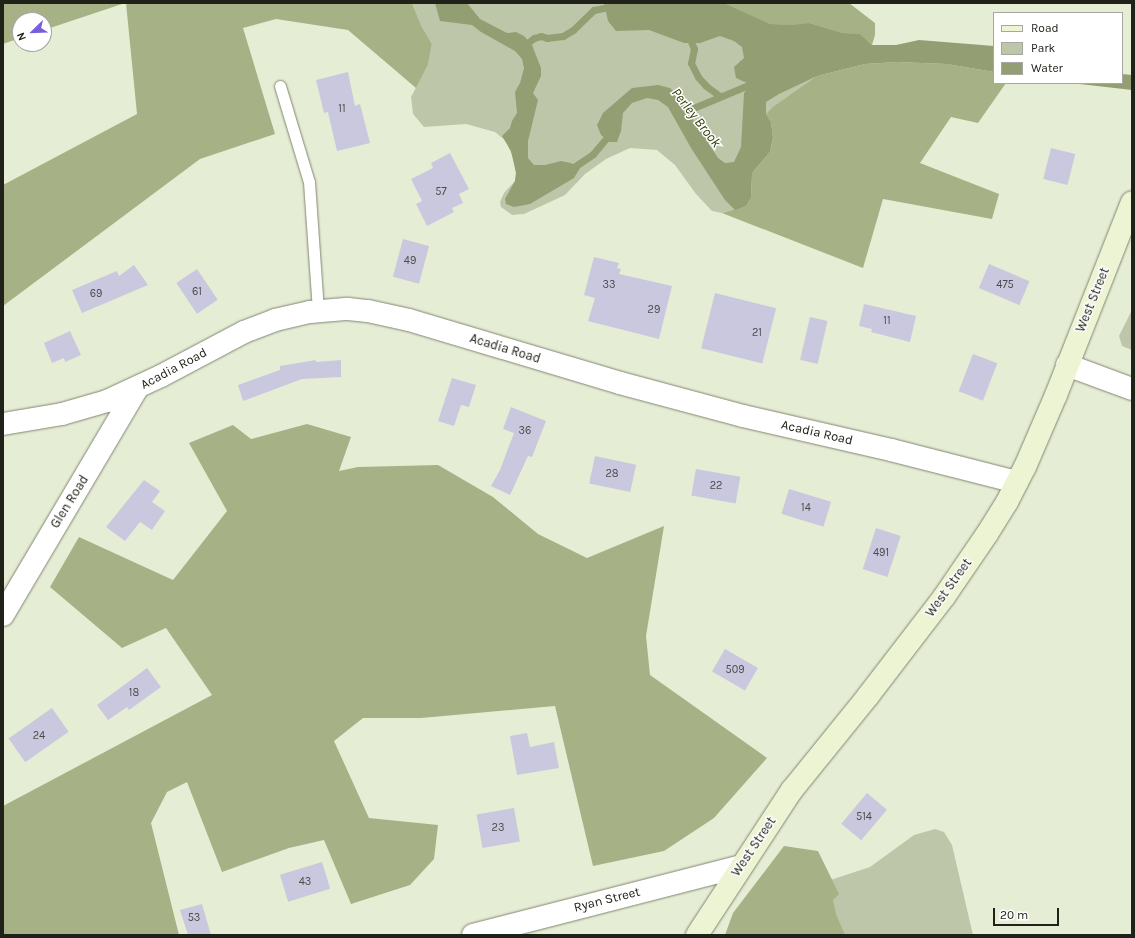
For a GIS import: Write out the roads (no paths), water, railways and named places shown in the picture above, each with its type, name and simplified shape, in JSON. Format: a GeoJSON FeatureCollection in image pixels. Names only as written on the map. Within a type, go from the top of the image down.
{"type":"FeatureCollection","features":[{"type":"Feature","properties":{"kind":"main road","name":"West Street"},"geometry":{"type":"LineString","coordinates":[[697,935],[792,790],[868,696],[944,597],[987,534],[1017,482],[1067,365],[1132,202]]}},
{"type":"Feature","properties":{"kind":"street","name":"Acadia Road"},"geometry":{"type":"LineString","coordinates":[[3,424],[39,419],[107,402],[244,332],[292,315],[318,311],[355,310],[409,320],[620,383],[744,416],[891,450],[1017,482]]}},
{"type":"Feature","properties":{"kind":"street"},"geometry":{"type":"LineString","coordinates":[[1067,365],[1132,389]]}},
{"type":"Feature","properties":{"kind":"street","name":"Glen Road"},"geometry":{"type":"LineString","coordinates":[[3,615],[136,388]]}},
{"type":"Feature","properties":{"kind":"street","name":"Ryan Street"},"geometry":{"type":"LineString","coordinates":[[473,935],[741,866]]}},
{"type":"Feature","properties":{"kind":"lane"},"geometry":{"type":"LineString","coordinates":[[280,86],[308,182],[318,311]]}},
{"type":"Feature","properties":{"kind":"water"},"geometry":{"type":"Polygon","coordinates":[[[435,3],[467,3],[480,19],[507,33],[516,32],[524,36],[532,45],[541,68],[541,76],[533,93],[538,100],[528,141],[528,158],[534,165],[545,165],[561,161],[571,163],[580,168],[574,178],[530,204],[514,207],[506,204],[505,199],[515,181],[516,173],[511,151],[502,136],[510,128],[517,113],[515,92],[520,83],[524,68],[522,59],[515,51],[481,32],[472,25],[440,21],[435,3]]]}},
{"type":"Feature","properties":{"kind":"water"},"geometry":{"type":"Polygon","coordinates":[[[604,3],[724,3],[770,24],[791,25],[809,23],[842,33],[860,34],[872,45],[896,45],[919,40],[993,46],[993,72],[947,64],[897,62],[865,64],[817,76],[779,94],[766,102],[766,114],[771,122],[773,137],[770,152],[752,173],[751,198],[746,206],[735,210],[725,200],[691,148],[668,107],[658,100],[647,98],[632,103],[623,113],[621,131],[617,142],[610,142],[601,135],[597,125],[603,113],[632,88],[658,85],[670,88],[676,94],[718,158],[725,163],[734,162],[741,147],[744,93],[748,88],[747,83],[736,78],[734,67],[744,58],[742,47],[734,41],[720,36],[700,43],[684,43],[649,30],[616,31],[608,21],[604,3]]]}},
{"type":"Feature","properties":{"kind":"water"},"geometry":{"type":"Polygon","coordinates":[[[1123,74],[1132,75],[1132,90],[1080,84],[1123,84],[1123,74]]]}},
{"type":"Feature","properties":{"kind":"waterway"},"geometry":{"type":"LineString","coordinates":[[522,47],[534,38],[541,36],[547,38],[563,36],[573,30],[594,10],[613,6]]}},
{"type":"Feature","properties":{"kind":"waterway"},"geometry":{"type":"LineString","coordinates":[[688,34],[694,49],[691,63],[698,77],[706,86],[720,96]]}},
{"type":"Feature","properties":{"kind":"waterway"},"geometry":{"type":"LineString","coordinates":[[678,110],[691,109],[756,82]]}},
{"type":"Feature","properties":{"kind":"waterway","name":"Perley Brook"},"geometry":{"type":"LineString","coordinates":[[568,171],[593,154],[612,131]]}}]}
